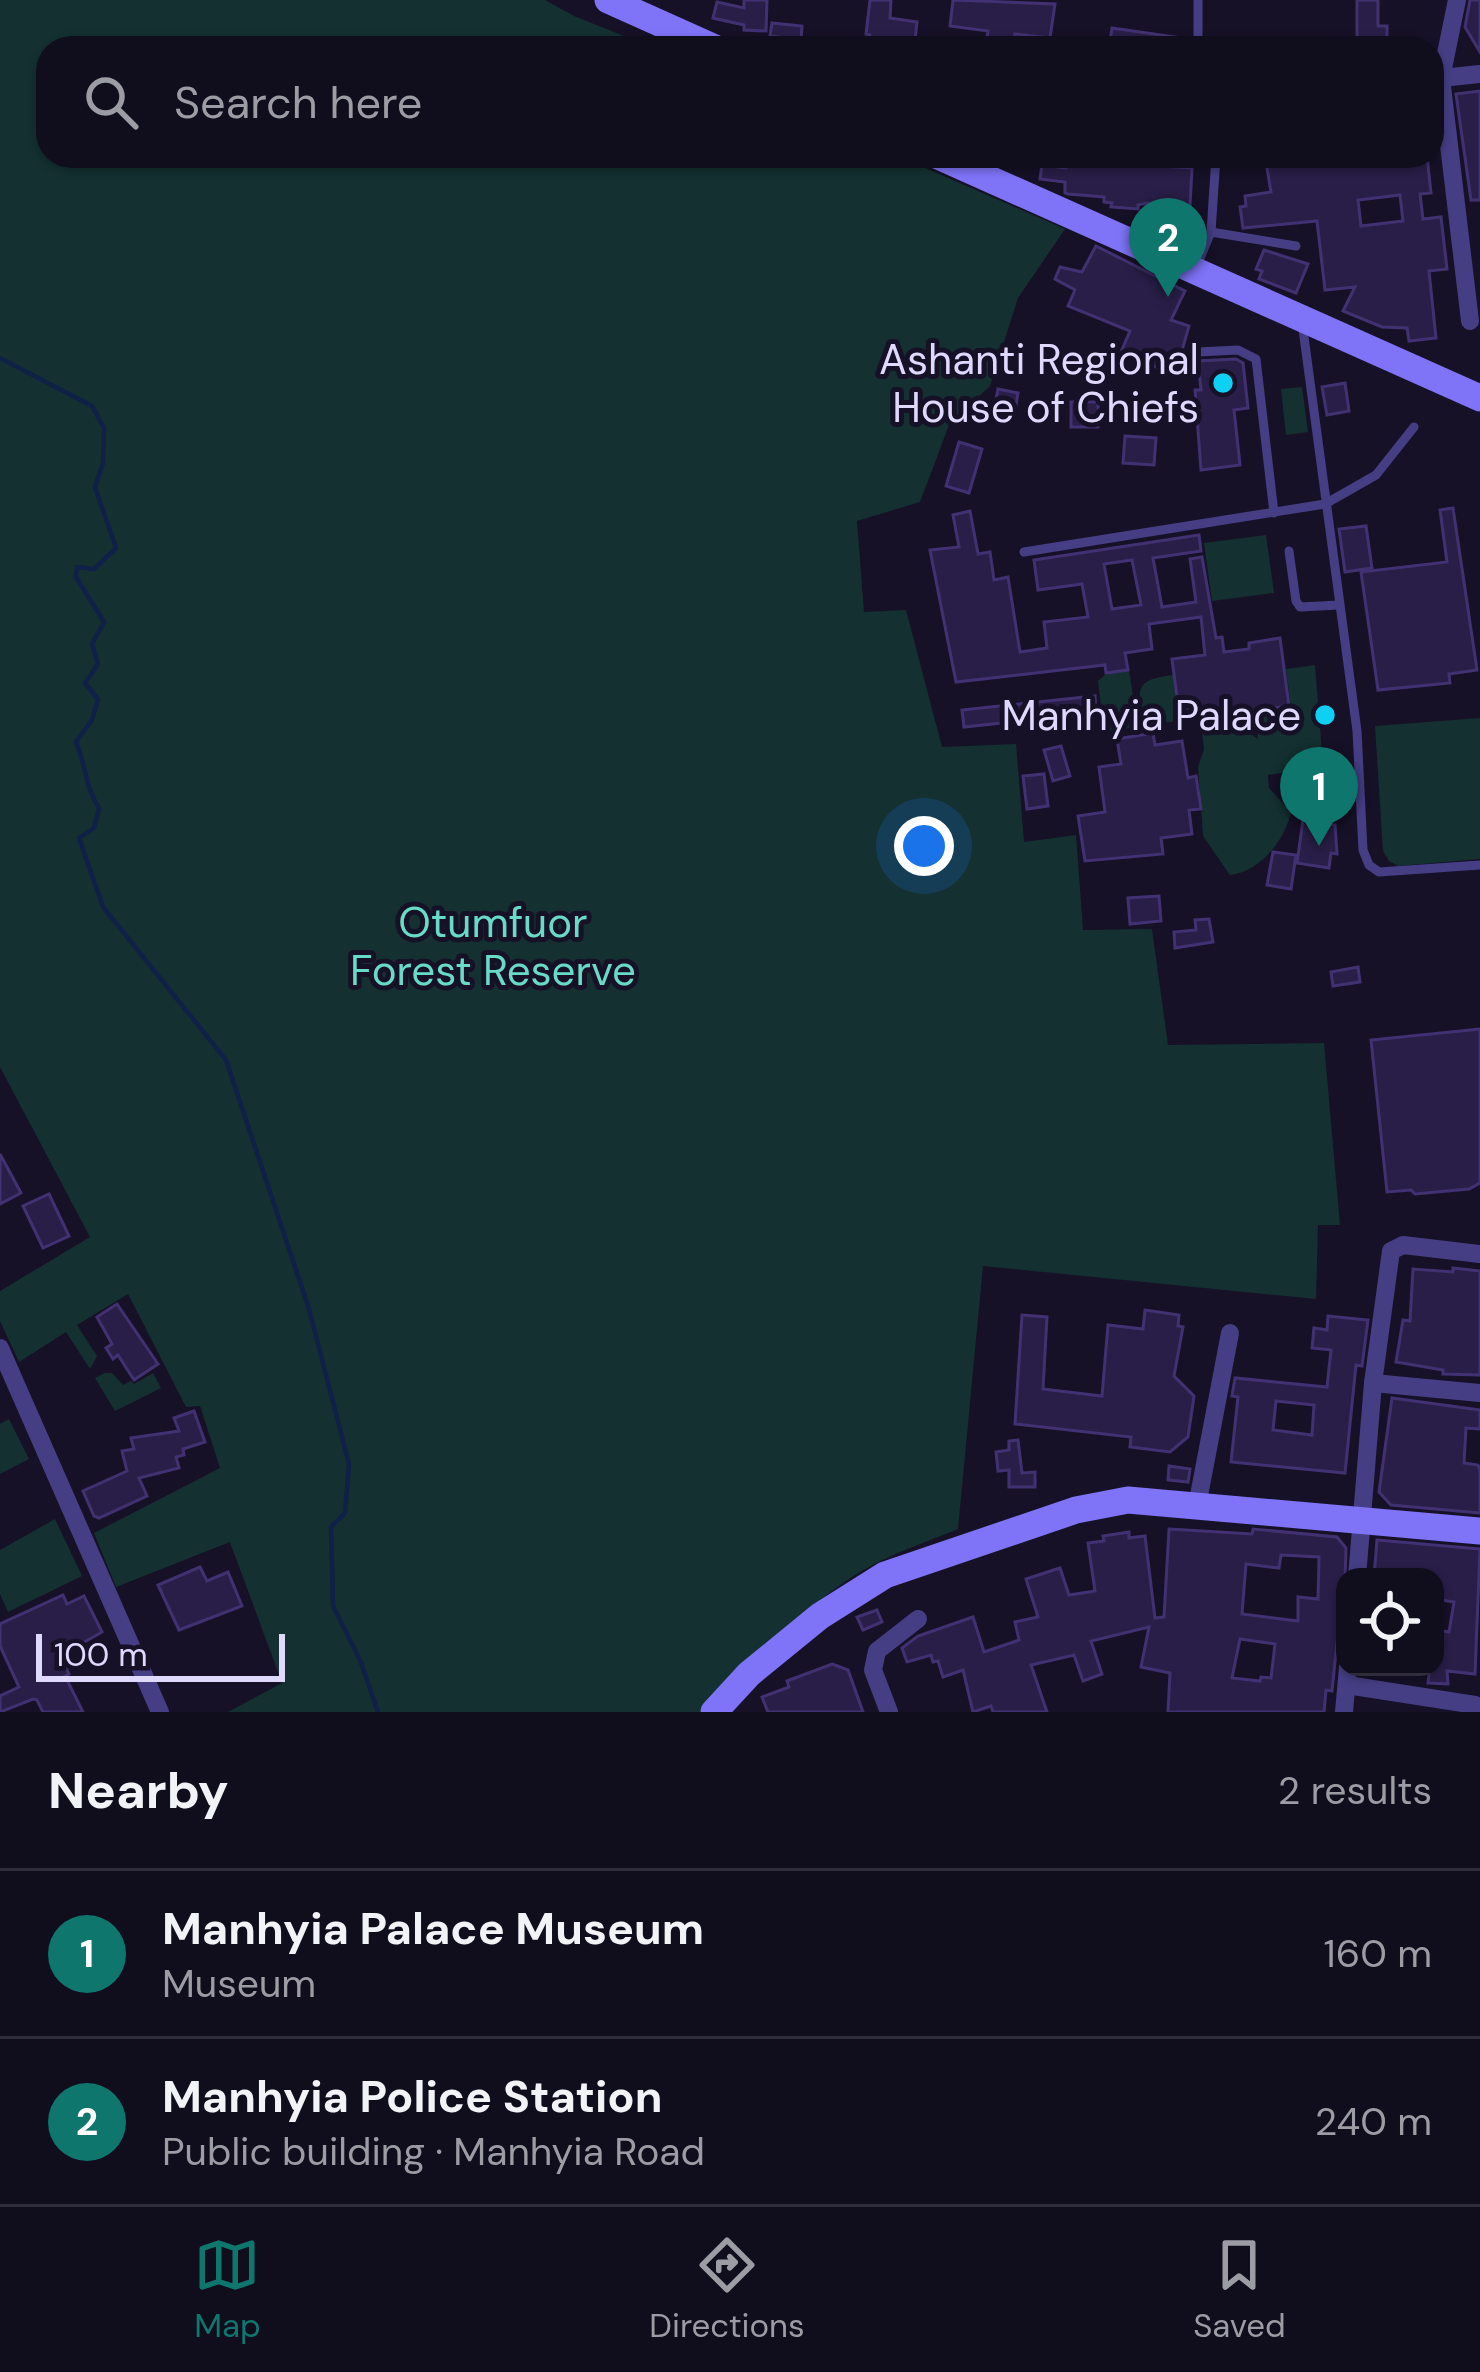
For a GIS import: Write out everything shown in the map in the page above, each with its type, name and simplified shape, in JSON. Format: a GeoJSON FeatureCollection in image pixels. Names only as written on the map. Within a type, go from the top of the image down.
{"type":"FeatureCollection","features":[{"type":"Feature","properties":{"kind":"street"},"geometry":{"type":"LineString","coordinates":[[608,0],[690,36]]}},
{"type":"Feature","properties":{"kind":"street"},"geometry":{"type":"LineString","coordinates":[[662,0],[700,36]]}},
{"type":"Feature","properties":{"kind":"street"},"geometry":{"type":"LineString","coordinates":[[1444,48],[1457,0]]}},
{"type":"Feature","properties":{"kind":"street"},"geometry":{"type":"LineString","coordinates":[[1444,77],[1480,74]]}},
{"type":"Feature","properties":{"kind":"street"},"geometry":{"type":"LineString","coordinates":[[1444,135],[1470,321]]}},
{"type":"Feature","properties":{"kind":"street"},"geometry":{"type":"LineString","coordinates":[[965,168],[1480,398]]}},
{"type":"Feature","properties":{"kind":"street"},"geometry":{"type":"LineString","coordinates":[[1358,1568],[1373,1383],[1391,1251],[1403,1245],[1480,1254]]}},
{"type":"Feature","properties":{"kind":"street"},"geometry":{"type":"LineString","coordinates":[[1197,1506],[1230,1333]]}},
{"type":"Feature","properties":{"kind":"street"},"geometry":{"type":"LineString","coordinates":[[0,1348],[160,1712]]}},
{"type":"Feature","properties":{"kind":"street"},"geometry":{"type":"LineString","coordinates":[[1373,1383],[1480,1394]]}},
{"type":"Feature","properties":{"kind":"street"},"geometry":{"type":"LineString","coordinates":[[714,1712],[749,1674],[820,1616],[885,1575],[1076,1510],[1128,1500],[1480,1531]]}},
{"type":"Feature","properties":{"kind":"street"},"geometry":{"type":"LineString","coordinates":[[889,1712],[873,1670],[877,1651],[918,1619]]}},
{"type":"Feature","properties":{"kind":"street"},"geometry":{"type":"LineString","coordinates":[[1344,1712],[1348,1676],[1475,1705]]}},
{"type":"Feature","properties":{"kind":"lane"},"geometry":{"type":"LineString","coordinates":[[1198,0],[1198,36]]}},
{"type":"Feature","properties":{"kind":"lane"},"geometry":{"type":"LineString","coordinates":[[1195,270],[1211,232],[1215,168]]}},
{"type":"Feature","properties":{"kind":"lane"},"geometry":{"type":"LineString","coordinates":[[1211,232],[1296,246]]}},
{"type":"Feature","properties":{"kind":"lane"},"geometry":{"type":"LineString","coordinates":[[1301,316],[1358,731],[1363,850],[1369,865],[1379,872],[1480,865]]}},
{"type":"Feature","properties":{"kind":"lane"},"geometry":{"type":"LineString","coordinates":[[1198,352],[1238,350],[1256,359],[1274,513]]}},
{"type":"Feature","properties":{"kind":"lane"},"geometry":{"type":"LineString","coordinates":[[1024,552],[1325,504],[1376,475],[1414,427]]}},
{"type":"Feature","properties":{"kind":"lane"},"geometry":{"type":"LineString","coordinates":[[1289,551],[1300,607],[1340,605]]}},
{"type":"Feature","properties":{"kind":"green space","name":"Otumfuor Forest Reserve"},"geometry":{"type":"Polygon","coordinates":[[[0,0],[545,0],[624,36],[36,36],[36,168],[925,168],[1065,229],[1018,298],[990,386],[949,425],[920,502],[857,521],[864,612],[906,610],[942,747],[1016,744],[1024,842],[1076,835],[1083,930],[1152,929],[1168,1045],[1324,1043],[1340,1225],[1318,1225],[1316,1299],[983,1266],[958,1529],[882,1561],[829,1593],[757,1654],[700,1712],[228,1712],[282,1683],[230,1542],[116,1587],[94,1533],[220,1468],[200,1406],[186,1407],[128,1294],[77,1325],[97,1356],[90,1369],[66,1332],[19,1362],[0,1321],[0,1291],[90,1237],[0,1067],[0,0]]]}},
{"type":"Feature","properties":{"kind":"green space"},"geometry":{"type":"Polygon","coordinates":[[[1302,387],[1308,432],[1286,435],[1281,389],[1302,387]]]}},
{"type":"Feature","properties":{"kind":"green space"},"geometry":{"type":"Polygon","coordinates":[[[1266,535],[1274,593],[1212,601],[1204,543],[1266,535]]]}},
{"type":"Feature","properties":{"kind":"green space"},"geometry":{"type":"Polygon","coordinates":[[[1315,665],[1323,766],[1268,775],[1269,788],[1291,812],[1288,823],[1261,861],[1230,875],[1203,836],[1198,767],[1206,720],[1236,718],[1238,725],[1258,739],[1256,712],[1291,708],[1286,669],[1315,665]]]}},
{"type":"Feature","properties":{"kind":"green space"},"geometry":{"type":"Polygon","coordinates":[[[1129,670],[1138,727],[1108,732],[1098,681],[1106,674],[1129,670]]]}},
{"type":"Feature","properties":{"kind":"green space"},"geometry":{"type":"Polygon","coordinates":[[[1173,675],[1179,721],[1143,725],[1141,688],[1151,680],[1173,675]]]}},
{"type":"Feature","properties":{"kind":"green space"},"geometry":{"type":"Polygon","coordinates":[[[1480,718],[1480,859],[1398,866],[1389,861],[1383,851],[1375,726],[1480,718]]]}},
{"type":"Feature","properties":{"kind":"green space"},"geometry":{"type":"Polygon","coordinates":[[[112,1373],[123,1385],[153,1373],[161,1388],[115,1411],[95,1378],[112,1373]]]}},
{"type":"Feature","properties":{"kind":"green space"},"geometry":{"type":"Polygon","coordinates":[[[9,1419],[29,1459],[0,1474],[0,1424],[9,1419]]]}},
{"type":"Feature","properties":{"kind":"green space"},"geometry":{"type":"Polygon","coordinates":[[[55,1519],[82,1576],[8,1612],[0,1594],[0,1550],[55,1519]]]}},
{"type":"Feature","properties":{"kind":"building"},"geometry":{"type":"Polygon","coordinates":[[[744,0],[767,0],[766,31],[744,30],[744,25],[713,18],[717,2],[744,8],[744,0]]]}},
{"type":"Feature","properties":{"kind":"building"},"geometry":{"type":"Polygon","coordinates":[[[870,0],[891,0],[890,18],[917,22],[915,36],[866,34],[870,0]]]}},
{"type":"Feature","properties":{"kind":"building"},"geometry":{"type":"Polygon","coordinates":[[[953,0],[1055,4],[1050,36],[987,36],[988,31],[950,26],[953,0]]]}},
{"type":"Feature","properties":{"kind":"building"},"geometry":{"type":"Polygon","coordinates":[[[1357,0],[1378,0],[1378,26],[1387,26],[1387,36],[1357,36],[1357,0]]]}},
{"type":"Feature","properties":{"kind":"building"},"geometry":{"type":"Polygon","coordinates":[[[1470,0],[1480,0],[1480,52],[1465,27],[1470,0]]]}},
{"type":"Feature","properties":{"kind":"building"},"geometry":{"type":"Polygon","coordinates":[[[772,23],[802,26],[801,36],[770,36],[772,23]]]}},
{"type":"Feature","properties":{"kind":"building"},"geometry":{"type":"Polygon","coordinates":[[[1112,28],[1168,36],[1111,36],[1112,28]]]}},
{"type":"Feature","properties":{"kind":"building"},"geometry":{"type":"Polygon","coordinates":[[[1480,91],[1480,200],[1471,200],[1456,94],[1480,91]]]}},
{"type":"Feature","properties":{"kind":"building"},"geometry":{"type":"Polygon","coordinates":[[[1042,168],[1192,168],[1190,206],[1111,207],[1104,197],[1068,194],[1065,182],[1040,179],[1042,168]]]}},
{"type":"Feature","properties":{"kind":"building"},"geometry":{"type":"Polygon","coordinates":[[[1267,168],[1428,168],[1431,193],[1420,194],[1423,219],[1441,217],[1447,269],[1429,271],[1436,338],[1409,341],[1407,328],[1382,327],[1343,311],[1355,287],[1325,290],[1317,221],[1243,228],[1240,207],[1246,206],[1245,196],[1271,192],[1267,168]],[[1400,195],[1358,200],[1361,226],[1403,221],[1400,195]]]}},
{"type":"Feature","properties":{"kind":"building"},"geometry":{"type":"Polygon","coordinates":[[[1096,246],[1185,291],[1171,320],[1189,326],[1177,368],[1158,368],[1121,352],[1130,331],[1068,306],[1075,290],[1055,279],[1060,267],[1082,272],[1096,246]]]}},
{"type":"Feature","properties":{"kind":"building"},"geometry":{"type":"Polygon","coordinates":[[[1264,250],[1308,264],[1296,293],[1259,279],[1262,271],[1256,269],[1264,250]]]}},
{"type":"Feature","properties":{"kind":"building"},"geometry":{"type":"Polygon","coordinates":[[[1236,359],[1243,363],[1248,408],[1234,410],[1240,465],[1201,470],[1195,390],[1201,390],[1198,361],[1236,359]]]}},
{"type":"Feature","properties":{"kind":"building"},"geometry":{"type":"Polygon","coordinates":[[[1345,383],[1349,411],[1327,415],[1322,387],[1345,383]]]}},
{"type":"Feature","properties":{"kind":"building"},"geometry":{"type":"Polygon","coordinates":[[[998,389],[1018,393],[1014,417],[993,414],[998,389]]]}},
{"type":"Feature","properties":{"kind":"building"},"geometry":{"type":"Polygon","coordinates":[[[1071,402],[1098,402],[1098,427],[1071,427],[1071,402]]]}},
{"type":"Feature","properties":{"kind":"building"},"geometry":{"type":"Polygon","coordinates":[[[1125,436],[1156,438],[1154,465],[1123,463],[1125,436]]]}},
{"type":"Feature","properties":{"kind":"building"},"geometry":{"type":"Polygon","coordinates":[[[959,442],[982,449],[969,493],[946,486],[959,442]]]}},
{"type":"Feature","properties":{"kind":"building"},"geometry":{"type":"Polygon","coordinates":[[[1453,508],[1477,670],[1449,674],[1450,683],[1378,690],[1361,572],[1447,562],[1440,510],[1453,508]]]}},
{"type":"Feature","properties":{"kind":"building"},"geometry":{"type":"Polygon","coordinates":[[[970,511],[978,554],[990,552],[994,580],[1008,577],[1020,652],[1047,648],[1044,622],[1088,617],[1082,584],[1038,590],[1034,560],[1199,535],[1201,551],[1153,558],[1162,607],[1196,602],[1190,559],[1202,557],[1216,638],[1222,637],[1224,652],[1280,638],[1289,706],[1180,720],[1172,659],[1205,655],[1201,617],[1149,624],[1152,649],[1125,653],[1128,670],[1106,673],[1105,665],[956,682],[930,550],[959,547],[953,515],[970,511]],[[1132,560],[1104,564],[1112,609],[1141,605],[1132,560]]]}},
{"type":"Feature","properties":{"kind":"building"},"geometry":{"type":"Polygon","coordinates":[[[1366,526],[1372,568],[1345,572],[1339,529],[1366,526]]]}},
{"type":"Feature","properties":{"kind":"building"},"geometry":{"type":"Polygon","coordinates":[[[1095,696],[1096,713],[964,727],[962,710],[1095,696]]]}},
{"type":"Feature","properties":{"kind":"building"},"geometry":{"type":"Polygon","coordinates":[[[1153,733],[1155,745],[1182,741],[1188,778],[1196,776],[1201,809],[1189,810],[1192,834],[1161,838],[1163,854],[1085,861],[1078,816],[1105,812],[1099,767],[1121,764],[1117,739],[1153,733]]]}},
{"type":"Feature","properties":{"kind":"building"},"geometry":{"type":"Polygon","coordinates":[[[1061,746],[1070,776],[1053,781],[1044,750],[1061,746]]]}},
{"type":"Feature","properties":{"kind":"building"},"geometry":{"type":"Polygon","coordinates":[[[1044,774],[1048,806],[1027,809],[1023,776],[1044,774]]]}},
{"type":"Feature","properties":{"kind":"building"},"geometry":{"type":"Polygon","coordinates":[[[1303,820],[1335,825],[1337,854],[1331,853],[1329,868],[1297,863],[1303,820]]]}},
{"type":"Feature","properties":{"kind":"building"},"geometry":{"type":"Polygon","coordinates":[[[1273,852],[1296,855],[1291,889],[1267,885],[1273,852]]]}},
{"type":"Feature","properties":{"kind":"building"},"geometry":{"type":"Polygon","coordinates":[[[1159,896],[1161,921],[1130,924],[1128,898],[1159,896]]]}},
{"type":"Feature","properties":{"kind":"building"},"geometry":{"type":"Polygon","coordinates":[[[1209,919],[1213,942],[1175,948],[1174,932],[1196,930],[1195,920],[1209,919]]]}},
{"type":"Feature","properties":{"kind":"building"},"geometry":{"type":"Polygon","coordinates":[[[1358,967],[1360,982],[1333,986],[1331,972],[1358,967]]]}},
{"type":"Feature","properties":{"kind":"building"},"geometry":{"type":"Polygon","coordinates":[[[1480,1029],[1480,1183],[1469,1189],[1387,1192],[1371,1040],[1480,1029]]]}},
{"type":"Feature","properties":{"kind":"building"},"geometry":{"type":"Polygon","coordinates":[[[0,1154],[21,1193],[0,1204],[0,1154]]]}},
{"type":"Feature","properties":{"kind":"building"},"geometry":{"type":"Polygon","coordinates":[[[49,1194],[69,1236],[43,1248],[23,1206],[49,1194]]]}},
{"type":"Feature","properties":{"kind":"building"},"geometry":{"type":"Polygon","coordinates":[[[1453,1268],[1480,1271],[1480,1375],[1443,1374],[1443,1370],[1396,1362],[1403,1320],[1410,1321],[1413,1269],[1453,1272],[1453,1268]]]}},
{"type":"Feature","properties":{"kind":"building"},"geometry":{"type":"Polygon","coordinates":[[[117,1304],[158,1364],[134,1380],[118,1355],[113,1359],[106,1348],[112,1344],[97,1317],[117,1304]]]}},
{"type":"Feature","properties":{"kind":"building"},"geometry":{"type":"Polygon","coordinates":[[[1145,1310],[1179,1315],[1178,1326],[1183,1327],[1174,1376],[1194,1396],[1188,1437],[1170,1452],[1130,1447],[1131,1437],[1015,1424],[1022,1315],[1047,1317],[1043,1389],[1102,1396],[1108,1325],[1143,1329],[1145,1310]]]}},
{"type":"Feature","properties":{"kind":"building"},"geometry":{"type":"Polygon","coordinates":[[[1328,1316],[1368,1320],[1362,1366],[1356,1365],[1345,1473],[1231,1462],[1238,1397],[1232,1396],[1235,1378],[1327,1387],[1331,1350],[1312,1348],[1314,1328],[1327,1330],[1328,1316]],[[1276,1401],[1273,1430],[1312,1435],[1314,1405],[1276,1401]]]}},
{"type":"Feature","properties":{"kind":"building"},"geometry":{"type":"Polygon","coordinates":[[[1392,1398],[1480,1410],[1480,1429],[1466,1428],[1464,1463],[1478,1465],[1480,1470],[1480,1513],[1391,1505],[1379,1492],[1392,1398]]]}},
{"type":"Feature","properties":{"kind":"building"},"geometry":{"type":"Polygon","coordinates":[[[194,1411],[205,1442],[183,1449],[184,1455],[176,1457],[179,1468],[139,1478],[147,1496],[99,1518],[94,1516],[83,1491],[127,1471],[122,1451],[134,1449],[131,1438],[179,1431],[174,1418],[194,1411]]]}},
{"type":"Feature","properties":{"kind":"building"},"geometry":{"type":"Polygon","coordinates":[[[1018,1440],[1022,1473],[1035,1472],[1035,1487],[1009,1487],[1009,1470],[998,1471],[996,1452],[1009,1450],[1009,1441],[1018,1440]]]}},
{"type":"Feature","properties":{"kind":"building"},"geometry":{"type":"Polygon","coordinates":[[[1169,1466],[1190,1469],[1188,1482],[1168,1480],[1169,1466]]]}},
{"type":"Feature","properties":{"kind":"building"},"geometry":{"type":"Polygon","coordinates":[[[1169,1529],[1252,1534],[1253,1529],[1337,1537],[1346,1548],[1345,1568],[1336,1568],[1336,1652],[1332,1691],[1326,1690],[1324,1712],[1168,1712],[1170,1673],[1141,1667],[1149,1627],[1091,1641],[1102,1674],[1083,1681],[1074,1655],[1031,1665],[1047,1712],[993,1712],[991,1706],[973,1712],[963,1670],[943,1677],[931,1655],[907,1662],[902,1648],[918,1636],[973,1617],[984,1652],[1019,1640],[1015,1622],[1038,1617],[1026,1579],[1060,1568],[1069,1595],[1095,1591],[1088,1543],[1129,1532],[1129,1538],[1145,1536],[1155,1618],[1164,1617],[1169,1529]],[[1281,1555],[1279,1568],[1246,1564],[1242,1614],[1298,1621],[1298,1597],[1318,1599],[1319,1557],[1281,1555]],[[1240,1639],[1232,1678],[1271,1678],[1275,1644],[1240,1639]]]}},
{"type":"Feature","properties":{"kind":"building"},"geometry":{"type":"Polygon","coordinates":[[[1377,1540],[1480,1549],[1475,1674],[1447,1671],[1448,1684],[1428,1683],[1429,1676],[1444,1676],[1444,1631],[1449,1632],[1454,1602],[1444,1600],[1444,1568],[1375,1568],[1377,1540]]]}},
{"type":"Feature","properties":{"kind":"building"},"geometry":{"type":"Polygon","coordinates":[[[200,1567],[207,1581],[228,1572],[242,1606],[179,1630],[158,1585],[200,1567]]]}},
{"type":"Feature","properties":{"kind":"building"},"geometry":{"type":"Polygon","coordinates":[[[63,1595],[67,1604],[84,1596],[102,1632],[60,1656],[83,1712],[43,1712],[33,1699],[0,1712],[0,1696],[19,1687],[0,1646],[0,1624],[63,1595]]]}},
{"type":"Feature","properties":{"kind":"building"},"geometry":{"type":"Polygon","coordinates":[[[877,1610],[882,1622],[863,1630],[857,1617],[877,1610]]]}},
{"type":"Feature","properties":{"kind":"building"},"geometry":{"type":"Polygon","coordinates":[[[832,1664],[848,1670],[863,1712],[768,1712],[762,1697],[789,1687],[787,1681],[832,1664]]]}},
{"type":"Feature","properties":{"kind":"waterway"},"geometry":{"type":"LineString","coordinates":[[0,358],[92,406],[104,428],[103,463],[95,487],[116,548],[94,569],[77,567],[76,577],[104,622],[92,644],[98,664],[85,683],[98,699],[92,720],[76,742],[99,808],[94,828],[79,838],[103,907],[226,1060],[309,1309],[349,1464],[345,1513],[331,1527],[333,1606],[360,1660],[378,1712]]}},
{"type":"Feature","properties":{"kind":"place","name":"Manhyia Police Station"},"geometry":{"type":"Point","coordinates":[1168,297]}},
{"type":"Feature","properties":{"kind":"place","name":"Ashanti Regional House of Chiefs"},"geometry":{"type":"Point","coordinates":[1223,383]}},
{"type":"Feature","properties":{"kind":"place","name":"Manhyia Palace"},"geometry":{"type":"Point","coordinates":[1325,715]}},
{"type":"Feature","properties":{"kind":"place","name":"Manhyia Palace Museum"},"geometry":{"type":"Point","coordinates":[1319,846]}}]}
